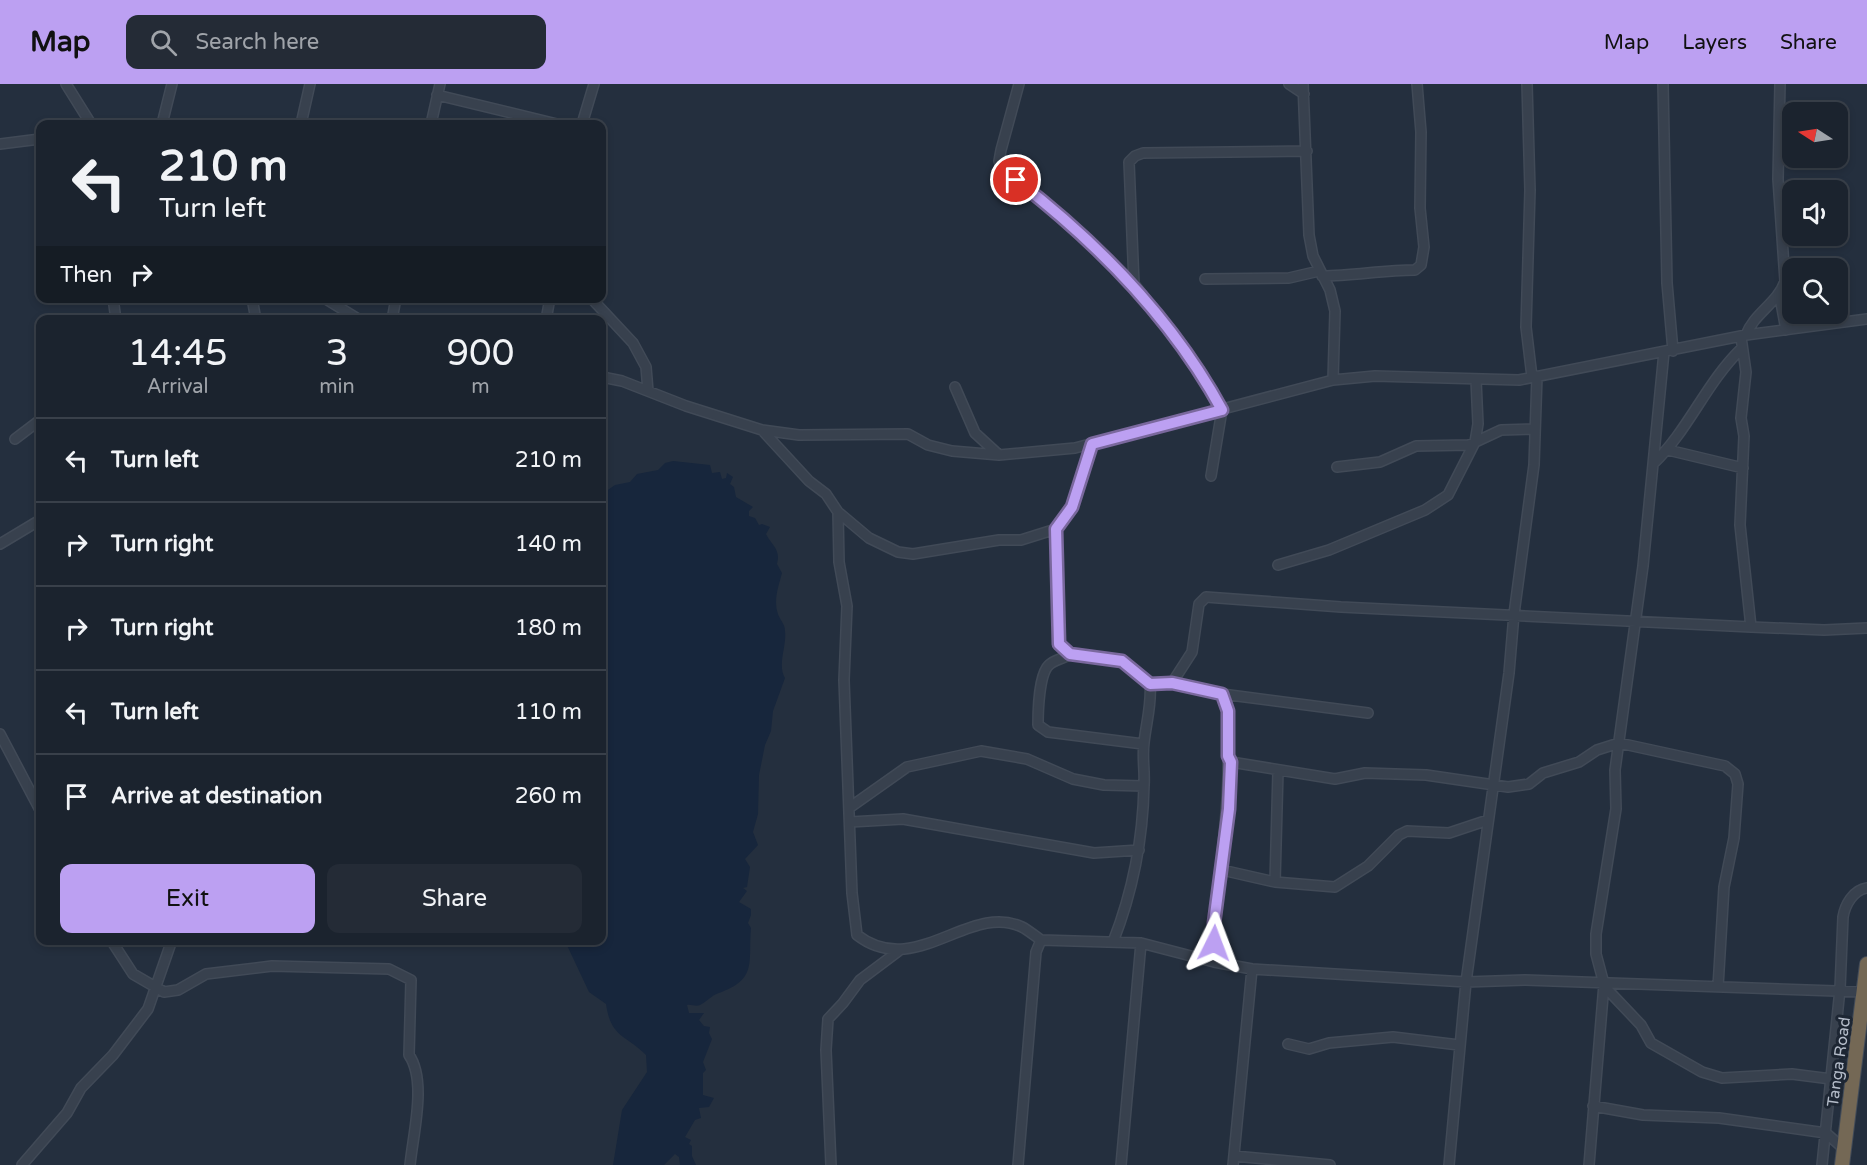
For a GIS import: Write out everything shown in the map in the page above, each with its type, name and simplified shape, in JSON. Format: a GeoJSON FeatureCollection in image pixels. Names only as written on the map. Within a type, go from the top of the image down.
{"type":"FeatureCollection","features":[{"type":"Feature","properties":{"kind":"highway","name":"Tanga Road"},"geometry":{"type":"LineString","coordinates":[[1842,1165],[1867,964]]}},
{"type":"Feature","properties":{"kind":"street"},"geometry":{"type":"LineString","coordinates":[[66,84],[88,120]]}},
{"type":"Feature","properties":{"kind":"street"},"geometry":{"type":"LineString","coordinates":[[163,120],[172,84]]}},
{"type":"Feature","properties":{"kind":"street"},"geometry":{"type":"LineString","coordinates":[[302,120],[310,84]]}},
{"type":"Feature","properties":{"kind":"street"},"geometry":{"type":"LineString","coordinates":[[432,120],[440,84]]}},
{"type":"Feature","properties":{"kind":"street"},"geometry":{"type":"LineString","coordinates":[[583,120],[594,84]]}},
{"type":"Feature","properties":{"kind":"street"},"geometry":{"type":"LineString","coordinates":[[1019,84],[1001,150],[999,161],[1002,169],[1080,232],[1134,284],[1203,375],[1222,410],[1211,476]]}},
{"type":"Feature","properties":{"kind":"street"},"geometry":{"type":"LineString","coordinates":[[1290,84],[1304,89],[1309,235],[1321,274],[1330,290],[1335,311],[1334,380]]}},
{"type":"Feature","properties":{"kind":"street"},"geometry":{"type":"LineString","coordinates":[[1205,279],[1288,278],[1321,274],[1347,276],[1365,271],[1415,270],[1421,266],[1424,247],[1420,207],[1420,132],[1417,84]]}},
{"type":"Feature","properties":{"kind":"street"},"geometry":{"type":"LineString","coordinates":[[1449,1165],[1466,981],[1494,787],[1534,465],[1534,376],[1526,327],[1530,190],[1527,84]]}},
{"type":"Feature","properties":{"kind":"street"},"geometry":{"type":"LineString","coordinates":[[1589,1165],[1604,985],[1596,954],[1596,934],[1616,809],[1615,770],[1669,351],[1663,84]]}},
{"type":"Feature","properties":{"kind":"street"},"geometry":{"type":"LineString","coordinates":[[1780,84],[1778,179],[1785,258]]}},
{"type":"Feature","properties":{"kind":"street"},"geometry":{"type":"LineString","coordinates":[[437,95],[540,120]]}},
{"type":"Feature","properties":{"kind":"street"},"geometry":{"type":"LineString","coordinates":[[0,144],[36,140]]}},
{"type":"Feature","properties":{"kind":"street"},"geometry":{"type":"LineString","coordinates":[[1134,284],[1129,162],[1135,156],[1143,153],[1307,151]]}},
{"type":"Feature","properties":{"kind":"street"},"geometry":{"type":"LineString","coordinates":[[1751,627],[1740,525],[1744,436],[1741,418],[1746,372],[1742,349],[1744,336],[1751,323],[1782,288]]}},
{"type":"Feature","properties":{"kind":"street"},"geometry":{"type":"LineString","coordinates":[[332,303],[352,315]]}},
{"type":"Feature","properties":{"kind":"street"},"geometry":{"type":"LineString","coordinates":[[596,303],[633,343],[646,367],[648,391]]}},
{"type":"Feature","properties":{"kind":"street"},"geometry":{"type":"LineString","coordinates":[[606,378],[622,381],[762,430],[800,435],[908,434],[936,447],[999,455],[1092,444],[1334,380],[1375,376],[1519,380],[1744,336],[1867,319]]}},
{"type":"Feature","properties":{"kind":"street"},"geometry":{"type":"LineString","coordinates":[[1785,324],[1786,330]]}},
{"type":"Feature","properties":{"kind":"street"},"geometry":{"type":"LineString","coordinates":[[1653,464],[1668,450],[1727,362],[1742,349]]}},
{"type":"Feature","properties":{"kind":"street"},"geometry":{"type":"LineString","coordinates":[[1278,565],[1329,550],[1425,510],[1448,495],[1475,442],[1478,424],[1476,380]]}},
{"type":"Feature","properties":{"kind":"street"},"geometry":{"type":"LineString","coordinates":[[955,387],[975,433],[999,455]]}},
{"type":"Feature","properties":{"kind":"street"},"geometry":{"type":"LineString","coordinates":[[15,439],[36,423]]}},
{"type":"Feature","properties":{"kind":"street"},"geometry":{"type":"LineString","coordinates":[[1337,467],[1380,462],[1416,446],[1444,447],[1475,442],[1501,430],[1535,429]]}},
{"type":"Feature","properties":{"kind":"street"},"geometry":{"type":"LineString","coordinates":[[762,430],[809,481],[826,494],[838,512],[869,538],[898,552],[913,554],[999,540],[1021,540],[1056,529],[1072,507],[1092,444]]}},
{"type":"Feature","properties":{"kind":"street"},"geometry":{"type":"LineString","coordinates":[[1668,450],[1743,468]]}},
{"type":"Feature","properties":{"kind":"street"},"geometry":{"type":"LineString","coordinates":[[838,512],[839,562],[847,606],[844,680],[852,893],[857,935],[865,941],[900,950]]}},
{"type":"Feature","properties":{"kind":"street"},"geometry":{"type":"LineString","coordinates":[[0,544],[36,522]]}},
{"type":"Feature","properties":{"kind":"street"},"geometry":{"type":"LineString","coordinates":[[1056,529],[1059,644],[1070,654]]}},
{"type":"Feature","properties":{"kind":"street"},"geometry":{"type":"LineString","coordinates":[[1172,683],[1192,652],[1199,604],[1206,597],[1341,607],[1751,627],[1824,630],[1867,628]]}},
{"type":"Feature","properties":{"kind":"street"},"geometry":{"type":"LineString","coordinates":[[1143,744],[1048,732],[1038,725],[1040,694],[1048,665],[1070,654],[1122,661],[1150,684],[1172,683],[1222,694],[1368,713]]}},
{"type":"Feature","properties":{"kind":"street"},"geometry":{"type":"LineString","coordinates":[[1113,942],[1132,891],[1139,850],[1144,786],[1143,744],[1151,698],[1150,684]]}},
{"type":"Feature","properties":{"kind":"street"},"geometry":{"type":"LineString","coordinates":[[1214,962],[1214,923],[1222,870],[1231,762],[1228,756],[1228,711],[1222,694]]}},
{"type":"Feature","properties":{"kind":"street"},"geometry":{"type":"LineString","coordinates":[[0,734],[36,802]]}},
{"type":"Feature","properties":{"kind":"street"},"geometry":{"type":"LineString","coordinates":[[1231,762],[1335,779],[1365,773],[1426,775],[1494,787],[1529,784],[1543,773],[1579,762],[1597,750],[1620,742],[1725,766],[1736,774],[1738,795],[1734,838],[1724,887],[1718,987]]}},
{"type":"Feature","properties":{"kind":"street"},"geometry":{"type":"LineString","coordinates":[[849,808],[907,767],[981,751],[1027,759],[1073,779],[1104,785],[1144,786]]}},
{"type":"Feature","properties":{"kind":"street"},"geometry":{"type":"LineString","coordinates":[[1275,882],[1278,771]]}},
{"type":"Feature","properties":{"kind":"street"},"geometry":{"type":"LineString","coordinates":[[850,822],[903,819],[1094,852],[1139,850]]}},
{"type":"Feature","properties":{"kind":"street"},"geometry":{"type":"LineString","coordinates":[[1222,870],[1275,882],[1335,887],[1368,866],[1399,835],[1407,831],[1449,833],[1488,820]]}},
{"type":"Feature","properties":{"kind":"street"},"geometry":{"type":"LineString","coordinates":[[1822,1165],[1840,989],[1840,945],[1844,908],[1857,892],[1867,888]]}},
{"type":"Feature","properties":{"kind":"street"},"geometry":{"type":"LineString","coordinates":[[831,1165],[826,1050],[828,1019],[860,980],[900,950],[947,939],[969,928],[990,922],[1021,926],[1041,940],[1141,943],[1214,962],[1252,969],[1466,981],[1525,980],[1604,985],[1840,989],[1865,992]]}},
{"type":"Feature","properties":{"kind":"street"},"geometry":{"type":"LineString","coordinates":[[1018,1165],[1036,952],[1041,940]]}},
{"type":"Feature","properties":{"kind":"street"},"geometry":{"type":"LineString","coordinates":[[1121,1165],[1141,943]]}},
{"type":"Feature","properties":{"kind":"street"},"geometry":{"type":"LineString","coordinates":[[114,945],[133,974],[164,992],[178,990],[206,974],[272,966],[389,969],[411,980],[409,1055],[416,1065],[419,1084],[410,1165]]}},
{"type":"Feature","properties":{"kind":"street"},"geometry":{"type":"LineString","coordinates":[[21,1165],[67,1113],[81,1088],[113,1055],[148,1009],[170,945]]}},
{"type":"Feature","properties":{"kind":"street"},"geometry":{"type":"LineString","coordinates":[[1252,969],[1233,1161],[1330,1165]]}},
{"type":"Feature","properties":{"kind":"street"},"geometry":{"type":"LineString","coordinates":[[1604,985],[1641,1025],[1651,1043],[1702,1072],[1722,1078],[1792,1074],[1831,1079]]}},
{"type":"Feature","properties":{"kind":"street"},"geometry":{"type":"LineString","coordinates":[[1288,1044],[1309,1049],[1329,1043],[1393,1037],[1459,1045]]}},
{"type":"Feature","properties":{"kind":"street"},"geometry":{"type":"LineString","coordinates":[[1593,1106],[1643,1115],[1719,1118],[1826,1133],[1844,1149]]}},
{"type":"Feature","properties":{"kind":"water"},"geometry":{"type":"Polygon","coordinates":[[[673,461],[710,465],[712,473],[720,472],[722,479],[726,478],[727,473],[733,477],[730,484],[734,487],[736,497],[753,507],[749,511],[749,516],[755,518],[759,525],[770,527],[766,534],[777,551],[777,564],[782,573],[776,603],[785,629],[782,667],[785,678],[773,711],[771,731],[765,745],[759,775],[758,814],[753,832],[758,845],[745,859],[750,867],[747,887],[743,888],[747,891],[739,902],[751,909],[748,923],[751,928],[749,968],[740,982],[731,988],[714,995],[700,1005],[687,1005],[689,1013],[704,1013],[699,1020],[704,1026],[710,1027],[709,1033],[712,1039],[703,1062],[706,1070],[703,1073],[703,1095],[714,1098],[709,1107],[699,1108],[701,1118],[695,1120],[685,1137],[691,1140],[689,1144],[692,1146],[692,1156],[696,1165],[680,1165],[679,1157],[675,1154],[664,1165],[613,1165],[622,1110],[647,1072],[646,1055],[615,1030],[606,1004],[589,992],[567,945],[606,945],[606,491],[615,485],[630,482],[637,474],[658,470],[665,463],[673,461]]]}},
{"type":"Feature","properties":{"kind":"route"},"geometry":{"type":"LineString","coordinates":[[1016,180],[1080,232],[1134,284],[1203,375],[1222,410],[1092,444],[1072,507],[1056,529],[1059,644],[1064,651],[1070,654],[1122,661],[1150,684],[1172,683],[1222,694],[1228,711],[1228,756],[1231,762],[1229,809],[1214,923],[1214,943]]}}]}
